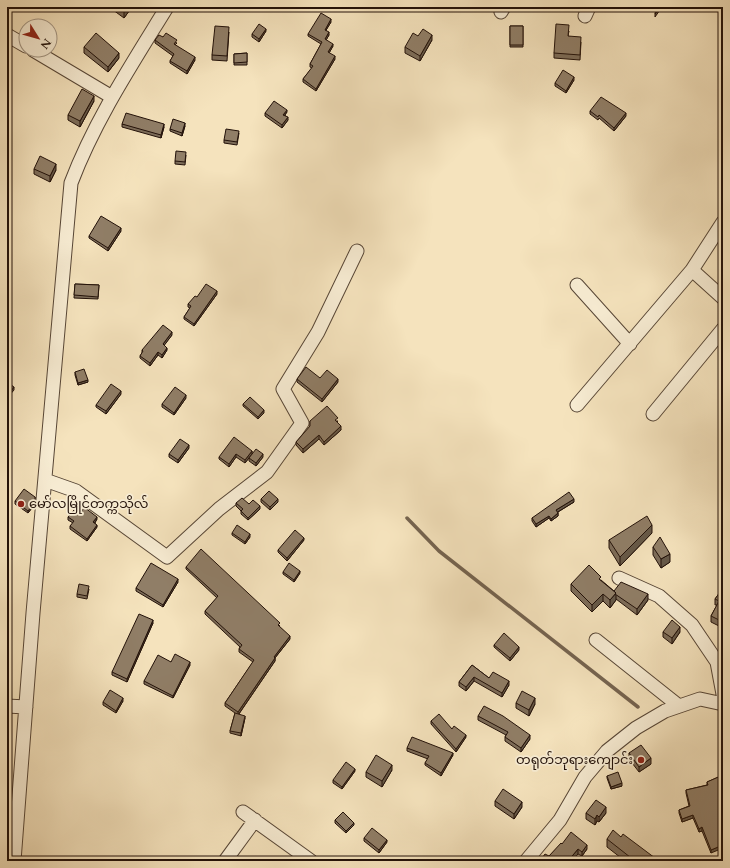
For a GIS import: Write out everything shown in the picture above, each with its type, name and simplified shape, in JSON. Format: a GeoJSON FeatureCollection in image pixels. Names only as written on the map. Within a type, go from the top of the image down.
{"type":"FeatureCollection","features":[{"type":"Feature","properties":{"kind":"street"},"geometry":{"type":"LineString","coordinates":[[14,861],[71,183],[83,152],[112,97],[167,7]]}},
{"type":"Feature","properties":{"kind":"street"},"geometry":{"type":"LineString","coordinates":[[7,35],[18,41]]}},
{"type":"Feature","properties":{"kind":"street"},"geometry":{"type":"LineString","coordinates":[[46,58],[112,97]]}},
{"type":"Feature","properties":{"kind":"street"},"geometry":{"type":"LineString","coordinates":[[577,405],[692,270],[723,222]]}},
{"type":"Feature","properties":{"kind":"street"},"geometry":{"type":"LineString","coordinates":[[45,480],[76,491],[168,556],[219,509],[267,472],[302,423],[283,389],[318,332],[357,251]]}},
{"type":"Feature","properties":{"kind":"street"},"geometry":{"type":"LineString","coordinates":[[692,270],[723,298]]}},
{"type":"Feature","properties":{"kind":"street"},"geometry":{"type":"LineString","coordinates":[[577,285],[630,344]]}},
{"type":"Feature","properties":{"kind":"street"},"geometry":{"type":"LineString","coordinates":[[653,414],[723,329]]}},
{"type":"Feature","properties":{"kind":"street"},"geometry":{"type":"LineString","coordinates":[[619,578],[659,596],[692,625],[717,662],[723,694]]}},
{"type":"Feature","properties":{"kind":"street"},"geometry":{"type":"LineString","coordinates":[[596,640],[679,706]]}},
{"type":"Feature","properties":{"kind":"street"},"geometry":{"type":"LineString","coordinates":[[526,861],[560,820],[585,777],[607,751],[636,728],[665,711],[700,699],[723,704]]}},
{"type":"Feature","properties":{"kind":"street"},"geometry":{"type":"LineString","coordinates":[[7,706],[26,707]]}},
{"type":"Feature","properties":{"kind":"street"},"geometry":{"type":"LineString","coordinates":[[243,812],[311,861]]}},
{"type":"Feature","properties":{"kind":"street"},"geometry":{"type":"LineString","coordinates":[[225,861],[255,820]]}},
{"type":"Feature","properties":{"kind":"building"},"geometry":{"type":"Polygon","coordinates":[[[119,7],[126,7],[124,10],[119,7]]]}},
{"type":"Feature","properties":{"kind":"building"},"geometry":{"type":"Polygon","coordinates":[[[656,7],[660,7],[655,14],[656,7]]]}},
{"type":"Feature","properties":{"kind":"building"},"geometry":{"type":"Polygon","coordinates":[[[321,13],[331,19],[325,30],[329,32],[325,39],[333,44],[328,52],[335,56],[316,89],[303,79],[313,66],[310,64],[322,42],[308,34],[321,13]]]}},
{"type":"Feature","properties":{"kind":"building"},"geometry":{"type":"Polygon","coordinates":[[[259,24],[266,29],[259,39],[252,34],[259,24]]]}},
{"type":"Feature","properties":{"kind":"building"},"geometry":{"type":"Polygon","coordinates":[[[556,24],[569,25],[568,36],[581,37],[580,55],[554,53],[556,24]]]}},
{"type":"Feature","properties":{"kind":"building"},"geometry":{"type":"Polygon","coordinates":[[[215,26],[229,27],[227,56],[212,55],[215,26]]]}},
{"type":"Feature","properties":{"kind":"building"},"geometry":{"type":"Polygon","coordinates":[[[510,26],[523,26],[523,45],[510,45],[510,26]]]}},
{"type":"Feature","properties":{"kind":"building"},"geometry":{"type":"Polygon","coordinates":[[[423,29],[432,35],[420,56],[405,47],[413,33],[418,36],[423,29]]]}},
{"type":"Feature","properties":{"kind":"building"},"geometry":{"type":"Polygon","coordinates":[[[96,33],[119,53],[108,67],[84,47],[96,33]]]}},
{"type":"Feature","properties":{"kind":"building"},"geometry":{"type":"Polygon","coordinates":[[[166,33],[177,40],[174,44],[195,57],[187,71],[170,61],[174,54],[155,40],[159,35],[163,37],[166,33]]]}},
{"type":"Feature","properties":{"kind":"building"},"geometry":{"type":"Polygon","coordinates":[[[247,53],[247,62],[234,63],[234,54],[247,53]]]}},
{"type":"Feature","properties":{"kind":"building"},"geometry":{"type":"Polygon","coordinates":[[[563,70],[574,77],[566,91],[555,83],[563,70]]]}},
{"type":"Feature","properties":{"kind":"building"},"geometry":{"type":"Polygon","coordinates":[[[82,89],[94,96],[80,121],[68,115],[82,89]]]}},
{"type":"Feature","properties":{"kind":"building"},"geometry":{"type":"Polygon","coordinates":[[[601,97],[626,113],[614,128],[599,115],[598,117],[590,111],[601,97]]]}},
{"type":"Feature","properties":{"kind":"building"},"geometry":{"type":"Polygon","coordinates":[[[274,101],[287,110],[283,115],[288,117],[282,125],[265,113],[274,101]]]}},
{"type":"Feature","properties":{"kind":"building"},"geometry":{"type":"Polygon","coordinates":[[[126,113],[164,124],[161,135],[122,124],[126,113]]]}},
{"type":"Feature","properties":{"kind":"building"},"geometry":{"type":"Polygon","coordinates":[[[173,119],[185,123],[182,133],[170,129],[173,119]]]}},
{"type":"Feature","properties":{"kind":"building"},"geometry":{"type":"Polygon","coordinates":[[[226,129],[239,131],[237,142],[224,140],[226,129]]]}},
{"type":"Feature","properties":{"kind":"building"},"geometry":{"type":"Polygon","coordinates":[[[176,151],[186,152],[185,162],[175,161],[176,151]]]}},
{"type":"Feature","properties":{"kind":"building"},"geometry":{"type":"Polygon","coordinates":[[[40,156],[56,164],[50,176],[34,169],[40,156]]]}},
{"type":"Feature","properties":{"kind":"building"},"geometry":{"type":"Polygon","coordinates":[[[101,216],[121,228],[108,248],[89,236],[101,216]]]}},
{"type":"Feature","properties":{"kind":"building"},"geometry":{"type":"Polygon","coordinates":[[[75,284],[99,285],[98,297],[74,295],[75,284]]]}},
{"type":"Feature","properties":{"kind":"building"},"geometry":{"type":"Polygon","coordinates":[[[206,284],[217,291],[194,324],[184,317],[191,306],[188,304],[195,296],[197,297],[206,284]]]}},
{"type":"Feature","properties":{"kind":"building"},"geometry":{"type":"Polygon","coordinates":[[[163,325],[172,332],[163,344],[167,348],[162,355],[158,352],[150,363],[140,356],[143,351],[142,350],[163,325]]]}},
{"type":"Feature","properties":{"kind":"building"},"geometry":{"type":"Polygon","coordinates":[[[306,367],[320,378],[327,370],[338,379],[322,399],[297,379],[306,367]]]}},
{"type":"Feature","properties":{"kind":"building"},"geometry":{"type":"Polygon","coordinates":[[[84,369],[88,380],[78,383],[75,372],[84,369]]]}},
{"type":"Feature","properties":{"kind":"building"},"geometry":{"type":"Polygon","coordinates":[[[7,382],[14,387],[7,396],[7,382]]]}},
{"type":"Feature","properties":{"kind":"building"},"geometry":{"type":"Polygon","coordinates":[[[111,384],[121,391],[106,411],[96,405],[111,384]]]}},
{"type":"Feature","properties":{"kind":"building"},"geometry":{"type":"Polygon","coordinates":[[[175,387],[186,395],[174,413],[162,404],[175,387]]]}},
{"type":"Feature","properties":{"kind":"building"},"geometry":{"type":"Polygon","coordinates":[[[250,397],[264,410],[258,417],[243,404],[250,397]]]}},
{"type":"Feature","properties":{"kind":"building"},"geometry":{"type":"Polygon","coordinates":[[[327,406],[338,418],[335,420],[341,426],[324,442],[319,435],[303,449],[296,442],[310,426],[310,421],[327,406]]]}},
{"type":"Feature","properties":{"kind":"building"},"geometry":{"type":"Polygon","coordinates":[[[234,437],[252,451],[245,460],[236,454],[229,464],[219,457],[234,437]]]}},
{"type":"Feature","properties":{"kind":"building"},"geometry":{"type":"Polygon","coordinates":[[[180,439],[189,445],[178,460],[169,454],[180,439]]]}},
{"type":"Feature","properties":{"kind":"building"},"geometry":{"type":"Polygon","coordinates":[[[256,449],[263,454],[256,463],[249,458],[256,449]]]}},
{"type":"Feature","properties":{"kind":"building"},"geometry":{"type":"Polygon","coordinates":[[[24,489],[35,497],[35,502],[28,511],[15,501],[24,489]]]}},
{"type":"Feature","properties":{"kind":"building"},"geometry":{"type":"Polygon","coordinates":[[[269,491],[278,499],[270,507],[261,499],[269,491]]]}},
{"type":"Feature","properties":{"kind":"building"},"geometry":{"type":"Polygon","coordinates":[[[569,492],[574,499],[556,510],[558,513],[551,519],[549,516],[536,524],[532,518],[569,492]]]}},
{"type":"Feature","properties":{"kind":"building"},"geometry":{"type":"Polygon","coordinates":[[[242,498],[249,504],[253,500],[260,506],[248,518],[241,511],[243,509],[236,503],[242,498]]]}},
{"type":"Feature","properties":{"kind":"building"},"geometry":{"type":"Polygon","coordinates":[[[84,507],[97,517],[93,522],[97,525],[87,539],[70,526],[74,521],[68,517],[74,510],[81,513],[84,507]]]}},
{"type":"Feature","properties":{"kind":"building"},"geometry":{"type":"Polygon","coordinates":[[[647,516],[652,525],[620,557],[609,540],[647,516]]]}},
{"type":"Feature","properties":{"kind":"building"},"geometry":{"type":"Polygon","coordinates":[[[237,525],[250,534],[245,542],[232,533],[237,525]]]}},
{"type":"Feature","properties":{"kind":"building"},"geometry":{"type":"Polygon","coordinates":[[[295,530],[304,538],[287,558],[278,550],[295,530]]]}},
{"type":"Feature","properties":{"kind":"building"},"geometry":{"type":"Polygon","coordinates":[[[660,537],[670,554],[661,559],[653,547],[660,537]]]}},
{"type":"Feature","properties":{"kind":"building"},"geometry":{"type":"Polygon","coordinates":[[[201,549],[280,623],[278,625],[290,636],[274,657],[275,658],[238,712],[225,703],[254,660],[239,649],[242,645],[205,611],[218,596],[186,567],[201,549]]]}},
{"type":"Feature","properties":{"kind":"building"},"geometry":{"type":"Polygon","coordinates":[[[151,563],[178,579],[163,605],[136,588],[151,563]]]}},
{"type":"Feature","properties":{"kind":"building"},"geometry":{"type":"Polygon","coordinates":[[[289,563],[300,571],[294,580],[283,572],[289,563]]]}},
{"type":"Feature","properties":{"kind":"building"},"geometry":{"type":"Polygon","coordinates":[[[589,565],[601,577],[599,579],[616,593],[610,600],[603,594],[592,605],[571,584],[589,565]]]}},
{"type":"Feature","properties":{"kind":"building"},"geometry":{"type":"Polygon","coordinates":[[[621,582],[648,594],[637,609],[615,594],[616,593],[614,591],[621,582]]]}},
{"type":"Feature","properties":{"kind":"building"},"geometry":{"type":"Polygon","coordinates":[[[79,584],[89,586],[87,596],[77,594],[79,584]]]}},
{"type":"Feature","properties":{"kind":"building"},"geometry":{"type":"Polygon","coordinates":[[[723,588],[723,622],[711,616],[719,601],[715,599],[723,588]]]}},
{"type":"Feature","properties":{"kind":"building"},"geometry":{"type":"Polygon","coordinates":[[[139,614],[153,620],[127,679],[112,672],[139,614]]]}},
{"type":"Feature","properties":{"kind":"building"},"geometry":{"type":"Polygon","coordinates":[[[672,620],[680,627],[672,638],[663,632],[672,620]]]}},
{"type":"Feature","properties":{"kind":"building"},"geometry":{"type":"Polygon","coordinates":[[[504,633],[519,647],[510,658],[494,645],[504,633]]]}},
{"type":"Feature","properties":{"kind":"building"},"geometry":{"type":"Polygon","coordinates":[[[175,654],[190,662],[173,696],[144,681],[158,655],[171,662],[175,654]]]}},
{"type":"Feature","properties":{"kind":"building"},"geometry":{"type":"Polygon","coordinates":[[[472,665],[489,678],[493,672],[509,681],[502,693],[474,677],[466,687],[459,682],[472,665]]]}},
{"type":"Feature","properties":{"kind":"building"},"geometry":{"type":"Polygon","coordinates":[[[110,690],[123,698],[116,711],[103,702],[110,690]]]}},
{"type":"Feature","properties":{"kind":"building"},"geometry":{"type":"Polygon","coordinates":[[[522,691],[535,698],[529,710],[516,703],[522,691]]]}},
{"type":"Feature","properties":{"kind":"building"},"geometry":{"type":"Polygon","coordinates":[[[484,706],[503,716],[530,735],[521,748],[505,737],[508,732],[478,716],[484,706]]]}},
{"type":"Feature","properties":{"kind":"building"},"geometry":{"type":"Polygon","coordinates":[[[235,713],[245,716],[241,733],[230,731],[235,713]]]}},
{"type":"Feature","properties":{"kind":"building"},"geometry":{"type":"Polygon","coordinates":[[[439,714],[452,729],[454,726],[466,735],[456,749],[431,721],[439,714]]]}},
{"type":"Feature","properties":{"kind":"building"},"geometry":{"type":"Polygon","coordinates":[[[412,737],[453,753],[441,773],[425,763],[429,756],[407,748],[412,737]]]}},
{"type":"Feature","properties":{"kind":"building"},"geometry":{"type":"Polygon","coordinates":[[[641,745],[651,758],[639,767],[629,753],[641,745]]]}},
{"type":"Feature","properties":{"kind":"building"},"geometry":{"type":"Polygon","coordinates":[[[376,755],[392,765],[382,781],[366,772],[376,755]]]}},
{"type":"Feature","properties":{"kind":"building"},"geometry":{"type":"Polygon","coordinates":[[[346,762],[355,769],[342,787],[333,780],[346,762]]]}},
{"type":"Feature","properties":{"kind":"building"},"geometry":{"type":"Polygon","coordinates":[[[618,772],[622,783],[611,787],[607,776],[618,772]]]}},
{"type":"Feature","properties":{"kind":"building"},"geometry":{"type":"Polygon","coordinates":[[[723,775],[723,821],[719,823],[723,832],[723,845],[711,850],[702,827],[699,829],[693,815],[682,819],[679,810],[690,806],[686,790],[708,785],[707,782],[723,775]]]}},
{"type":"Feature","properties":{"kind":"building"},"geometry":{"type":"Polygon","coordinates":[[[503,789],[522,802],[514,814],[495,801],[503,789]]]}},
{"type":"Feature","properties":{"kind":"building"},"geometry":{"type":"Polygon","coordinates":[[[596,800],[606,807],[599,817],[597,815],[595,819],[586,813],[596,800]]]}},
{"type":"Feature","properties":{"kind":"building"},"geometry":{"type":"Polygon","coordinates":[[[343,812],[354,823],[346,831],[335,820],[343,812]]]}},
{"type":"Feature","properties":{"kind":"building"},"geometry":{"type":"Polygon","coordinates":[[[372,828],[387,840],[379,850],[364,838],[372,828]]]}},
{"type":"Feature","properties":{"kind":"building"},"geometry":{"type":"Polygon","coordinates":[[[613,830],[621,837],[623,834],[659,861],[635,861],[607,839],[613,830]]]}},
{"type":"Feature","properties":{"kind":"building"},"geometry":{"type":"Polygon","coordinates":[[[571,832],[587,845],[582,852],[578,849],[568,861],[540,861],[545,854],[549,856],[561,843],[562,844],[571,832]]]}},
{"type":"Feature","properties":{"kind":"waterway"},"geometry":{"type":"LineString","coordinates":[[407,518],[439,551],[638,707]]}},
{"type":"Feature","properties":{"kind":"place","name":"မော်လမြိုင်တက္ကသိုလ်"},"geometry":{"type":"Point","coordinates":[21,504]}},
{"type":"Feature","properties":{"kind":"place","name":"တရုတ်ဘုရားကျောင်း"},"geometry":{"type":"Point","coordinates":[641,760]}}]}
